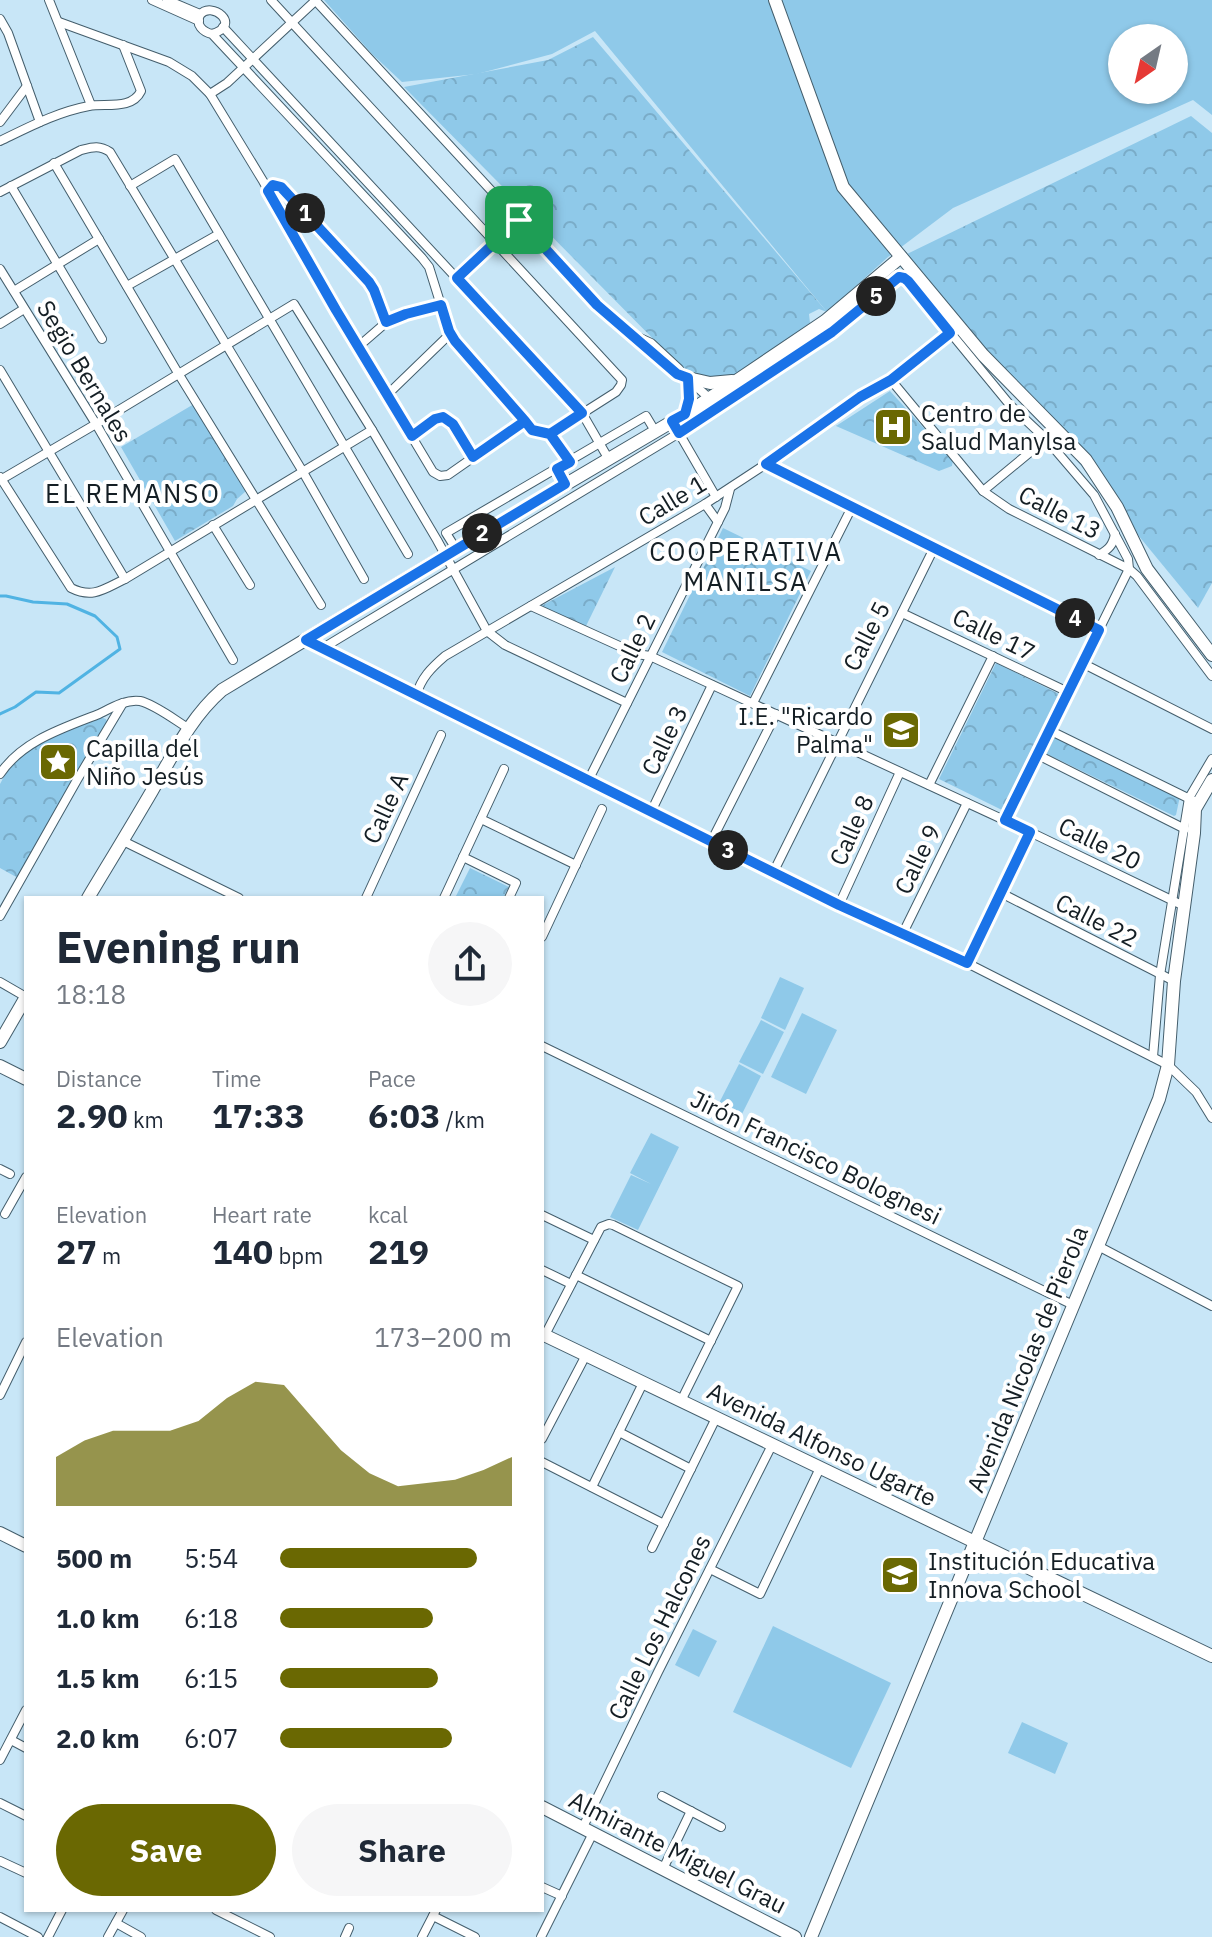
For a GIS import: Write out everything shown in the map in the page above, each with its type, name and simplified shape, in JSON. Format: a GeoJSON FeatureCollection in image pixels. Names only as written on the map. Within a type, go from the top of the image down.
{"type":"FeatureCollection","features":[{"type":"Feature","properties":{"kind":"street"},"geometry":{"type":"LineString","coordinates":[[49,0],[91,105]]}},
{"type":"Feature","properties":{"kind":"street"},"geometry":{"type":"LineString","coordinates":[[152,0],[199,18]]}},
{"type":"Feature","properties":{"kind":"street"},"geometry":{"type":"LineString","coordinates":[[167,0],[199,18]]}},
{"type":"Feature","properties":{"kind":"street"},"geometry":{"type":"LineString","coordinates":[[271,0],[622,380],[616,392],[550,434]]}},
{"type":"Feature","properties":{"kind":"street"},"geometry":{"type":"LineString","coordinates":[[210,94],[227,83],[315,0],[597,305],[631,336],[651,343],[709,398]]}},
{"type":"Feature","properties":{"kind":"street"},"geometry":{"type":"LineString","coordinates":[[775,0],[843,187],[983,355],[1086,460],[1117,507],[1147,569],[1212,655]]}},
{"type":"Feature","properties":{"kind":"street"},"geometry":{"type":"LineString","coordinates":[[212,34],[219,32],[225,20],[212,4],[199,18],[201,28],[212,34],[422,258],[429,267],[455,341],[532,430],[550,434],[570,462]]}},
{"type":"Feature","properties":{"kind":"street"},"geometry":{"type":"LineString","coordinates":[[0,19],[40,122]]}},
{"type":"Feature","properties":{"kind":"street"},"geometry":{"type":"LineString","coordinates":[[59,22],[169,62],[197,79],[210,94],[436,475],[448,475],[525,421]]}},
{"type":"Feature","properties":{"kind":"street"},"geometry":{"type":"LineString","coordinates":[[223,27],[582,413],[608,458]]}},
{"type":"Feature","properties":{"kind":"street"},"geometry":{"type":"LineString","coordinates":[[0,141],[62,113],[91,105],[135,100],[141,91],[123,45]]}},
{"type":"Feature","properties":{"kind":"street"},"geometry":{"type":"LineString","coordinates":[[0,122],[27,86]]}},
{"type":"Feature","properties":{"kind":"street"},"geometry":{"type":"LineString","coordinates":[[0,192],[81,150],[102,147],[110,152],[364,579]]}},
{"type":"Feature","properties":{"kind":"street"},"geometry":{"type":"LineString","coordinates":[[130,186],[175,159],[408,554]]}},
{"type":"Feature","properties":{"kind":"street"},"geometry":{"type":"LineString","coordinates":[[54,163],[178,373],[321,605]]}},
{"type":"Feature","properties":{"kind":"street"},"geometry":{"type":"LineString","coordinates":[[268,191],[273,185],[281,187],[369,282],[386,322]]}},
{"type":"Feature","properties":{"kind":"street"},"geometry":{"type":"LineString","coordinates":[[11,186],[102,339]]}},
{"type":"Feature","properties":{"kind":"street"},"geometry":{"type":"LineString","coordinates":[[457,278],[519,220]]}},
{"type":"Feature","properties":{"kind":"street"},"geometry":{"type":"LineString","coordinates":[[127,286],[219,234]]}},
{"type":"Feature","properties":{"kind":"street"},"geometry":{"type":"LineString","coordinates":[[14,291],[99,239]]}},
{"type":"Feature","properties":{"kind":"street"},"geometry":{"type":"LineString","coordinates":[[89,896],[188,728],[204,705],[222,690],[685,414],[825,321],[901,257]]}},
{"type":"Feature","properties":{"kind":"street","name":"Segio Bernales"},"geometry":{"type":"LineString","coordinates":[[0,269],[96,424],[233,660]]}},
{"type":"Feature","properties":{"kind":"street"},"geometry":{"type":"LineString","coordinates":[[323,648],[679,433],[832,332],[899,277],[904,278],[1010,405],[1046,439],[1094,495],[1128,559],[1129,569],[1005,820]]}},
{"type":"Feature","properties":{"kind":"street"},"geometry":{"type":"LineString","coordinates":[[372,430],[125,579],[98,592],[83,594],[71,588],[1,478],[50,452],[294,304],[451,552]]}},
{"type":"Feature","properties":{"kind":"street"},"geometry":{"type":"LineString","coordinates":[[359,346],[386,322],[441,305]]}},
{"type":"Feature","properties":{"kind":"street"},"geometry":{"type":"LineString","coordinates":[[0,324],[24,309]]}},
{"type":"Feature","properties":{"kind":"street"},"geometry":{"type":"LineString","coordinates":[[388,394],[451,333]]}},
{"type":"Feature","properties":{"kind":"street","name":"Calle 1"},"geometry":{"type":"LineString","coordinates":[[416,696],[427,673],[445,656],[716,497],[860,397],[891,380],[950,333]]}},
{"type":"Feature","properties":{"kind":"street"},"geometry":{"type":"LineString","coordinates":[[0,370],[125,579]]}},
{"type":"Feature","properties":{"kind":"street"},"geometry":{"type":"LineString","coordinates":[[688,378],[719,383],[739,379]]}},
{"type":"Feature","properties":{"kind":"street"},"geometry":{"type":"LineString","coordinates":[[685,414],[689,399],[688,378]]}},
{"type":"Feature","properties":{"kind":"street","name":"Calle 13"},"geometry":{"type":"LineString","coordinates":[[891,380],[983,491],[1009,509],[1129,569],[1137,576],[1212,676]]}},
{"type":"Feature","properties":{"kind":"street"},"geometry":{"type":"LineString","coordinates":[[627,703],[505,645],[487,631],[453,570],[446,533],[646,416],[655,431]]}},
{"type":"Feature","properties":{"kind":"street"},"geometry":{"type":"LineString","coordinates":[[412,436],[435,419],[443,417],[453,424],[473,457]]}},
{"type":"Feature","properties":{"kind":"street"},"geometry":{"type":"LineString","coordinates":[[672,421],[716,497]]}},
{"type":"Feature","properties":{"kind":"street"},"geometry":{"type":"LineString","coordinates":[[983,491],[1046,439]]}},
{"type":"Feature","properties":{"kind":"street"},"geometry":{"type":"LineString","coordinates":[[766,464],[1099,630]]}},
{"type":"Feature","properties":{"kind":"street"},"geometry":{"type":"LineString","coordinates":[[557,469],[565,484]]}},
{"type":"Feature","properties":{"kind":"street","name":"Calle 2"},"geometry":{"type":"LineString","coordinates":[[588,781],[725,508],[730,488]]}},
{"type":"Feature","properties":{"kind":"street"},"geometry":{"type":"LineString","coordinates":[[705,504],[718,522]]}},
{"type":"Feature","properties":{"kind":"street"},"geometry":{"type":"LineString","coordinates":[[753,703],[852,507]]}},
{"type":"Feature","properties":{"kind":"street"},"geometry":{"type":"LineString","coordinates":[[213,525],[250,585]]}},
{"type":"Feature","properties":{"kind":"street"},"geometry":{"type":"LineString","coordinates":[[1099,555],[1109,549],[1115,534]]}},
{"type":"Feature","properties":{"kind":"street","name":"Calle 5"},"geometry":{"type":"LineString","coordinates":[[773,873],[934,548]]}},
{"type":"Feature","properties":{"kind":"street","name":"Calle 20"},"geometry":{"type":"LineString","coordinates":[[531,606],[753,703],[1178,903]]}},
{"type":"Feature","properties":{"kind":"street","name":"Calle 17"},"geometry":{"type":"LineString","coordinates":[[902,613],[1068,692]]}},
{"type":"Feature","properties":{"kind":"street"},"geometry":{"type":"LineString","coordinates":[[306,640],[773,873],[967,963],[1153,1057],[1168,1065],[1196,1092],[1212,1118]]}},
{"type":"Feature","properties":{"kind":"street"},"geometry":{"type":"LineString","coordinates":[[929,785],[993,656]]}},
{"type":"Feature","properties":{"kind":"street"},"geometry":{"type":"LineString","coordinates":[[1082,663],[1212,729]]}},
{"type":"Feature","properties":{"kind":"street","name":"Calle 3"},"geometry":{"type":"LineString","coordinates":[[651,812],[712,685]]}},
{"type":"Feature","properties":{"kind":"street"},"geometry":{"type":"LineString","coordinates":[[0,774],[19,754],[48,734],[123,703],[139,701],[148,704],[188,728]]}},
{"type":"Feature","properties":{"kind":"street"},"geometry":{"type":"LineString","coordinates":[[2,910],[123,703]]}},
{"type":"Feature","properties":{"kind":"street"},"geometry":{"type":"LineString","coordinates":[[711,842],[776,714]]}},
{"type":"Feature","properties":{"kind":"street"},"geometry":{"type":"LineString","coordinates":[[1049,730],[1194,800],[1212,759]]}},
{"type":"Feature","properties":{"kind":"street","name":"Calle A"},"geometry":{"type":"LineString","coordinates":[[367,896],[441,735]]}},
{"type":"Feature","properties":{"kind":"street"},"geometry":{"type":"LineString","coordinates":[[1036,754],[1189,830]]}},
{"type":"Feature","properties":{"kind":"street"},"geometry":{"type":"LineString","coordinates":[[445,896],[504,769]]}},
{"type":"Feature","properties":{"kind":"street","name":"Calle 8"},"geometry":{"type":"LineString","coordinates":[[839,905],[900,772]]}},
{"type":"Feature","properties":{"kind":"street","name":"Avenida Nicolas de Pierola"},"geometry":{"type":"LineString","coordinates":[[811,1937],[1159,1099],[1168,1065],[1178,903],[1189,830],[1195,809],[1194,800],[1212,780]]}},
{"type":"Feature","properties":{"kind":"street","name":"Calle 9"},"geometry":{"type":"LineString","coordinates":[[903,933],[967,803]]}},
{"type":"Feature","properties":{"kind":"street"},"geometry":{"type":"LineString","coordinates":[[544,933],[602,809]]}},
{"type":"Feature","properties":{"kind":"street"},"geometry":{"type":"LineString","coordinates":[[481,819],[576,865]]}},
{"type":"Feature","properties":{"kind":"street"},"geometry":{"type":"LineString","coordinates":[[967,963],[1030,832]]}},
{"type":"Feature","properties":{"kind":"street"},"geometry":{"type":"LineString","coordinates":[[123,841],[235,896]]}},
{"type":"Feature","properties":{"kind":"street"},"geometry":{"type":"LineString","coordinates":[[463,857],[516,883],[510,896]]}},
{"type":"Feature","properties":{"kind":"street","name":"Calle 22"},"geometry":{"type":"LineString","coordinates":[[1001,893],[1174,981]]}},
{"type":"Feature","properties":{"kind":"street"},"geometry":{"type":"LineString","coordinates":[[1153,1057],[1160,975],[1178,903]]}},
{"type":"Feature","properties":{"kind":"street"},"geometry":{"type":"LineString","coordinates":[[0,982],[24,996]]}},
{"type":"Feature","properties":{"kind":"street"},"geometry":{"type":"LineString","coordinates":[[0,1042],[24,1000]]}},
{"type":"Feature","properties":{"kind":"street","name":"Jirón Francisco Bolognesi"},"geometry":{"type":"LineString","coordinates":[[544,1047],[1073,1305]]}},
{"type":"Feature","properties":{"kind":"street"},"geometry":{"type":"LineString","coordinates":[[0,1066],[24,1078]]}},
{"type":"Feature","properties":{"kind":"street"},"geometry":{"type":"LineString","coordinates":[[0,1169],[10,1174]]}},
{"type":"Feature","properties":{"kind":"street"},"geometry":{"type":"LineString","coordinates":[[5,1214],[24,1181]]}},
{"type":"Feature","properties":{"kind":"street"},"geometry":{"type":"LineString","coordinates":[[544,1216],[594,1240]]}},
{"type":"Feature","properties":{"kind":"street"},"geometry":{"type":"LineString","coordinates":[[544,1333],[604,1225],[613,1225],[738,1286],[681,1401]]}},
{"type":"Feature","properties":{"kind":"street"},"geometry":{"type":"LineString","coordinates":[[1098,1246],[1212,1306]]}},
{"type":"Feature","properties":{"kind":"street"},"geometry":{"type":"LineString","coordinates":[[544,1271],[574,1280],[711,1341]]}},
{"type":"Feature","properties":{"kind":"street","name":"Avenida Alfonso Ugarte"},"geometry":{"type":"LineString","coordinates":[[544,1335],[1212,1656]]}},
{"type":"Feature","properties":{"kind":"street"},"geometry":{"type":"LineString","coordinates":[[1,1391],[24,1346]]}},
{"type":"Feature","properties":{"kind":"street"},"geometry":{"type":"LineString","coordinates":[[544,1435],[586,1355]]}},
{"type":"Feature","properties":{"kind":"street"},"geometry":{"type":"LineString","coordinates":[[592,1487],[643,1383]]}},
{"type":"Feature","properties":{"kind":"street"},"geometry":{"type":"LineString","coordinates":[[652,1548],[716,1418]]}},
{"type":"Feature","properties":{"kind":"street"},"geometry":{"type":"LineString","coordinates":[[619,1432],[691,1469]]}},
{"type":"Feature","properties":{"kind":"street","name":"Calle Los Halcones"},"geometry":{"type":"LineString","coordinates":[[541,1937],[710,1569],[772,1445]]}},
{"type":"Feature","properties":{"kind":"street"},"geometry":{"type":"LineString","coordinates":[[544,1463],[664,1524]]}},
{"type":"Feature","properties":{"kind":"street"},"geometry":{"type":"LineString","coordinates":[[710,1569],[760,1594],[820,1468]]}},
{"type":"Feature","properties":{"kind":"street"},"geometry":{"type":"LineString","coordinates":[[0,1533],[24,1545]]}},
{"type":"Feature","properties":{"kind":"street"},"geometry":{"type":"LineString","coordinates":[[0,1760],[24,1714]]}},
{"type":"Feature","properties":{"kind":"street"},"geometry":{"type":"LineString","coordinates":[[11,1740],[24,1747]]}},
{"type":"Feature","properties":{"kind":"street"},"geometry":{"type":"LineString","coordinates":[[662,1796],[721,1827]]}},
{"type":"Feature","properties":{"kind":"street"},"geometry":{"type":"LineString","coordinates":[[0,1803],[24,1815]]}},
{"type":"Feature","properties":{"kind":"street","name":"Almirante Miguel Grau"},"geometry":{"type":"LineString","coordinates":[[544,1808],[795,1937]]}},
{"type":"Feature","properties":{"kind":"street"},"geometry":{"type":"LineString","coordinates":[[663,1869],[691,1811]]}},
{"type":"Feature","properties":{"kind":"street"},"geometry":{"type":"LineString","coordinates":[[0,1861],[24,1872]]}},
{"type":"Feature","properties":{"kind":"street"},"geometry":{"type":"LineString","coordinates":[[544,1888],[562,1896]]}},
{"type":"Feature","properties":{"kind":"street"},"geometry":{"type":"LineString","coordinates":[[48,1937],[61,1912]]}},
{"type":"Feature","properties":{"kind":"street"},"geometry":{"type":"LineString","coordinates":[[108,1937],[122,1912]]}},
{"type":"Feature","properties":{"kind":"street"},"geometry":{"type":"LineString","coordinates":[[220,1912],[270,1937]]}},
{"type":"Feature","properties":{"kind":"street"},"geometry":{"type":"LineString","coordinates":[[422,1937],[434,1913],[475,1937]]}},
{"type":"Feature","properties":{"kind":"street"},"geometry":{"type":"LineString","coordinates":[[0,1917],[38,1937]]}},
{"type":"Feature","properties":{"kind":"street"},"geometry":{"type":"LineString","coordinates":[[116,1923],[141,1937]]}},
{"type":"Feature","properties":{"kind":"street"},"geometry":{"type":"LineString","coordinates":[[345,1937],[349,1928]]}},
{"type":"Feature","properties":{"kind":"green space"},"geometry":{"type":"Polygon","coordinates":[[[324,0],[1212,0],[1212,115],[1193,100],[1188,102],[1188,24],[1108,24],[1108,104],[1184,104],[953,208],[888,257],[827,312],[595,31],[552,54],[477,74],[402,82],[372,54],[324,0]]]}},
{"type":"Feature","properties":{"kind":"green space"},"geometry":{"type":"Polygon","coordinates":[[[593,37],[827,312],[819,309],[809,314],[810,323],[733,377],[701,377],[679,365],[404,87],[548,60],[593,37]]]}},
{"type":"Feature","properties":{"kind":"green space"},"geometry":{"type":"Polygon","coordinates":[[[1191,116],[1212,133],[1212,583],[1198,608],[907,254],[1191,116]]]}},
{"type":"Feature","properties":{"kind":"green space"},"geometry":{"type":"Polygon","coordinates":[[[890,391],[953,460],[952,466],[939,471],[836,426],[890,391]]]}},
{"type":"Feature","properties":{"kind":"green space"},"geometry":{"type":"Polygon","coordinates":[[[194,404],[246,491],[233,506],[175,541],[121,447],[194,404]]]}},
{"type":"Feature","properties":{"kind":"green space"},"geometry":{"type":"Polygon","coordinates":[[[723,528],[811,571],[750,696],[662,652],[723,528]]]}},
{"type":"Feature","properties":{"kind":"green space"},"geometry":{"type":"Polygon","coordinates":[[[615,567],[586,626],[541,606],[615,567]]]}},
{"type":"Feature","properties":{"kind":"green space"},"geometry":{"type":"Polygon","coordinates":[[[996,663],[1059,694],[1002,810],[939,779],[996,663]]]}},
{"type":"Feature","properties":{"kind":"green space"},"geometry":{"type":"Polygon","coordinates":[[[100,717],[106,719],[108,724],[18,878],[0,868],[0,784],[8,771],[43,742],[100,717]]]}},
{"type":"Feature","properties":{"kind":"green space"},"geometry":{"type":"Polygon","coordinates":[[[1053,734],[1180,796],[1176,815],[1045,753],[1053,734]]]}},
{"type":"Feature","properties":{"kind":"green space"},"geometry":{"type":"Polygon","coordinates":[[[470,868],[509,887],[504,896],[456,896],[470,868]]]}},
{"type":"Feature","properties":{"kind":"green space"},"geometry":{"type":"Polygon","coordinates":[[[780,977],[804,988],[785,1030],[761,1018],[780,977]]]}},
{"type":"Feature","properties":{"kind":"green space"},"geometry":{"type":"Polygon","coordinates":[[[802,1013],[837,1030],[806,1094],[771,1077],[802,1013]]]}},
{"type":"Feature","properties":{"kind":"green space"},"geometry":{"type":"Polygon","coordinates":[[[761,1020],[784,1032],[763,1074],[739,1062],[761,1020]]]}},
{"type":"Feature","properties":{"kind":"green space"},"geometry":{"type":"Polygon","coordinates":[[[739,1064],[761,1076],[740,1118],[717,1107],[739,1064]]]}},
{"type":"Feature","properties":{"kind":"green space"},"geometry":{"type":"Polygon","coordinates":[[[651,1133],[679,1147],[638,1230],[610,1217],[631,1175],[651,1184],[630,1173],[651,1133]]]}},
{"type":"Feature","properties":{"kind":"green space"},"geometry":{"type":"Polygon","coordinates":[[[773,1626],[891,1683],[851,1768],[733,1712],[773,1626]]]}},
{"type":"Feature","properties":{"kind":"green space"},"geometry":{"type":"Polygon","coordinates":[[[693,1629],[717,1641],[699,1677],[675,1665],[693,1629]]]}},
{"type":"Feature","properties":{"kind":"green space"},"geometry":{"type":"Polygon","coordinates":[[[1022,1722],[1068,1743],[1055,1774],[1008,1753],[1022,1722]]]}},
{"type":"Feature","properties":{"kind":"waterway"},"geometry":{"type":"LineString","coordinates":[[0,596],[67,604],[95,616],[117,637],[120,649],[59,693],[36,692],[0,714]]}},
{"type":"Feature","properties":{"kind":"place","name":"Centro de Salud Manylsa"},"geometry":{"type":"Point","coordinates":[893,427]}},
{"type":"Feature","properties":{"kind":"place","name":"I.E. \"Ricardo Palma\""},"geometry":{"type":"Point","coordinates":[901,730]}},
{"type":"Feature","properties":{"kind":"place","name":"Capilla del Niño Jesús"},"geometry":{"type":"Point","coordinates":[58,762]}},
{"type":"Feature","properties":{"kind":"place","name":"Institución Educativa Innova School"},"geometry":{"type":"Point","coordinates":[900,1575]}},
{"type":"Feature","properties":{"kind":"district","name":"EL REMANSO"},"geometry":{"type":"Point","coordinates":[133,493]}},
{"type":"Feature","properties":{"kind":"district","name":"COOPERATIVA MANILSA"},"geometry":{"type":"Point","coordinates":[746,566]}},
{"type":"Feature","properties":{"kind":"route"},"geometry":{"type":"LineString","coordinates":[[519,220],[457,278],[582,413],[550,434],[532,430],[525,421],[455,341],[441,305],[386,322],[369,282],[281,187],[273,185],[268,191],[412,436],[435,419],[443,417],[453,424],[473,457],[525,421],[532,430],[550,434],[570,462],[557,469],[565,484],[306,640],[839,905],[967,963],[1030,832],[1005,820],[1099,630],[766,464],[860,397],[891,380],[950,333],[908,281],[899,277],[832,332],[679,433],[672,421],[685,414],[689,399],[688,378],[677,374],[597,305],[519,220]]}}]}
